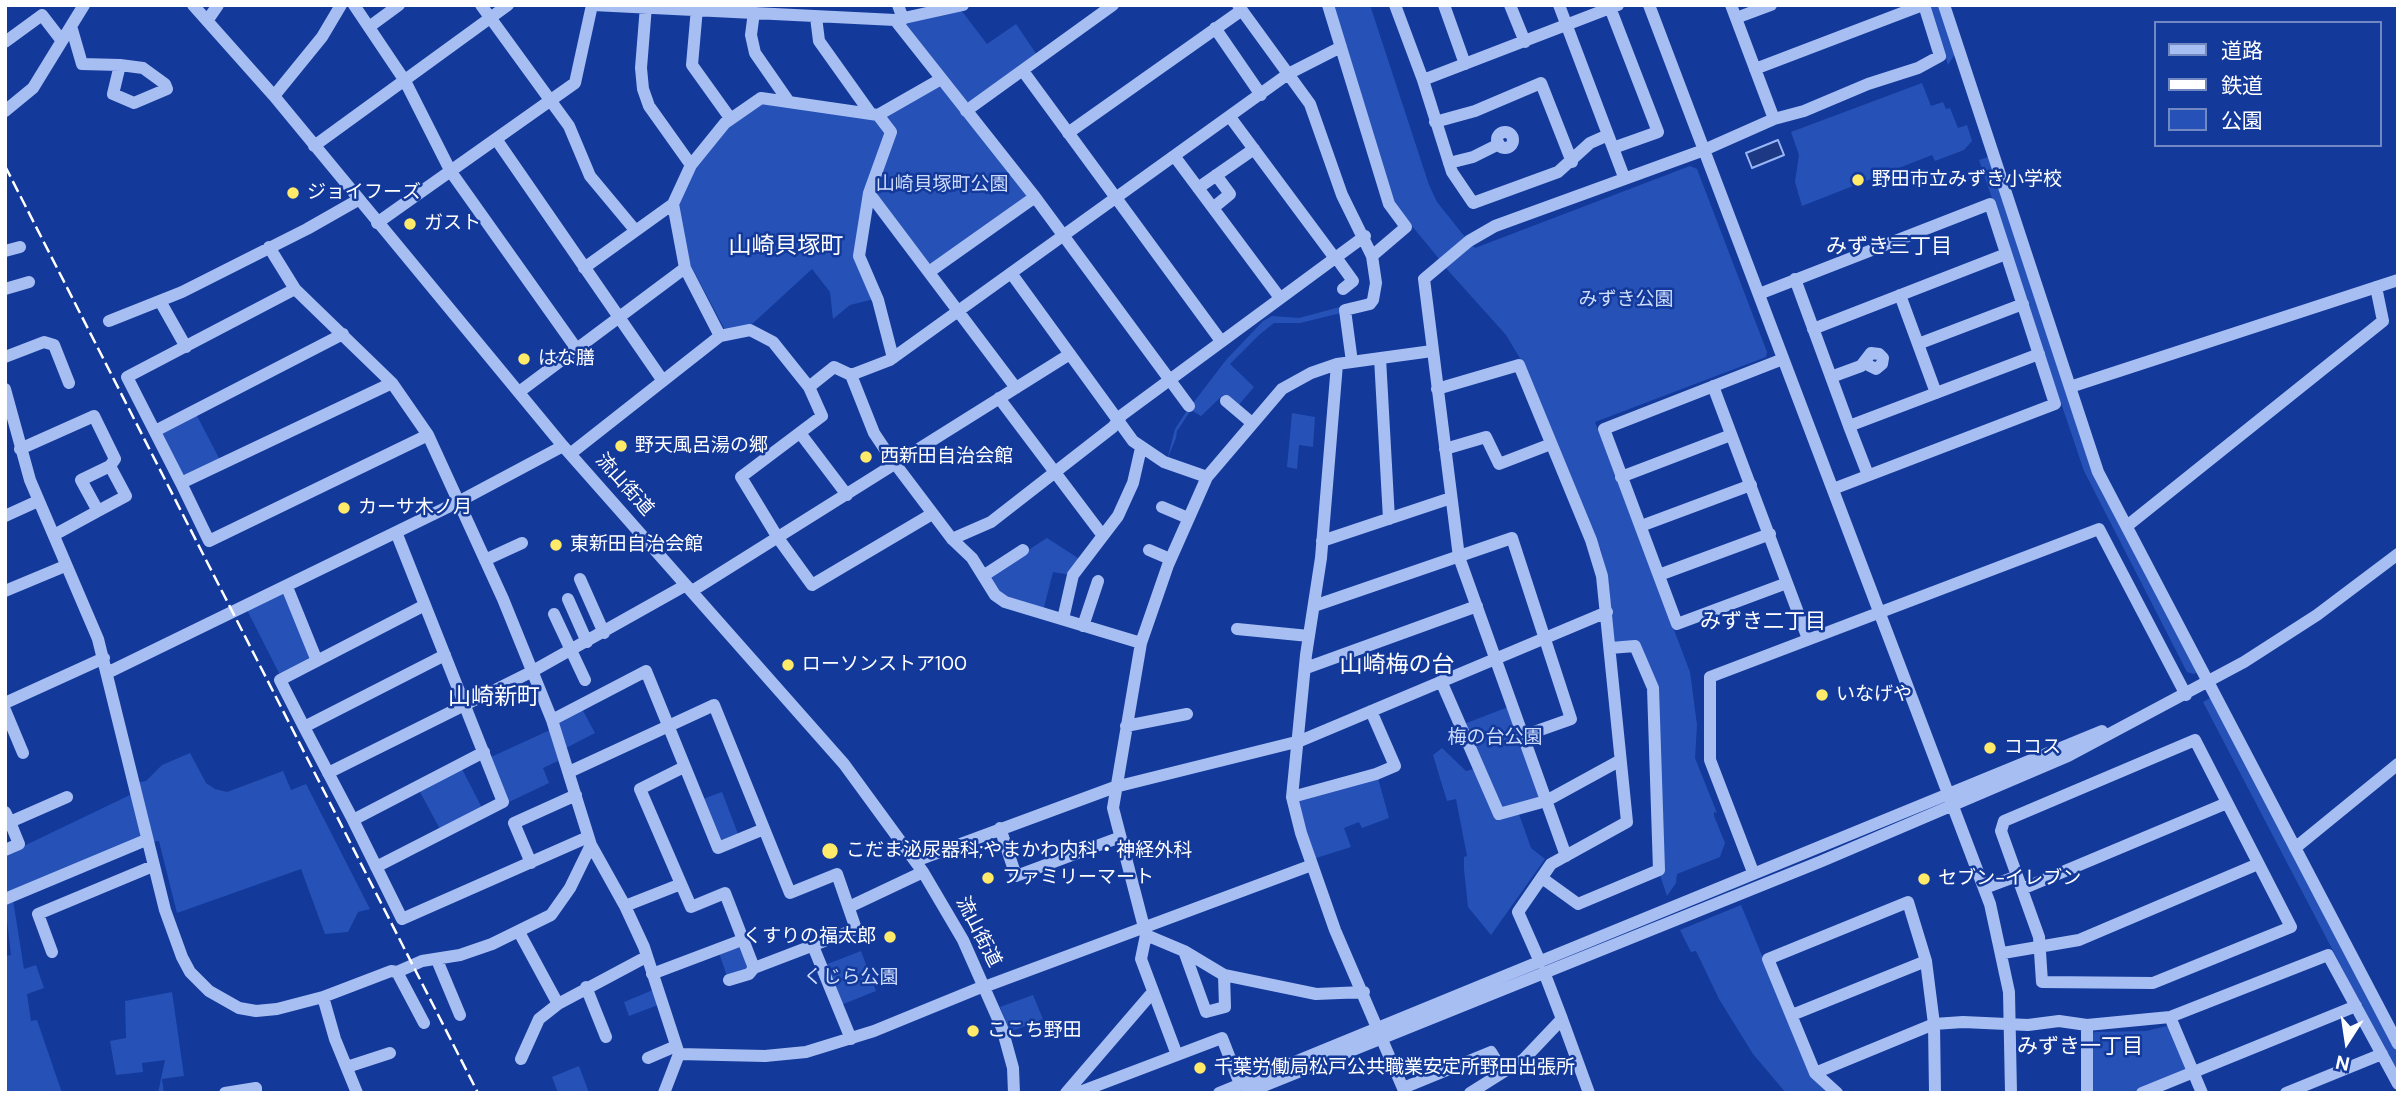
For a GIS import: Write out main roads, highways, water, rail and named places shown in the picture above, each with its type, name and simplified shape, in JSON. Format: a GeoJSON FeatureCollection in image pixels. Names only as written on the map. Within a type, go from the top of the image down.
{"type":"FeatureCollection","features":[{"type":"Feature","properties":{"kind":"railway"},"geometry":{"type":"LineString","coordinates":[[5,166],[478,1093]]}},
{"type":"Feature","properties":{"kind":"place","name":"野田市立みずき小学校"},"geometry":{"type":"Point","coordinates":[1858,180]}},
{"type":"Feature","properties":{"kind":"place","name":"ジョイフーズ"},"geometry":{"type":"Point","coordinates":[293,193]}},
{"type":"Feature","properties":{"kind":"place","name":"ガスト"},"geometry":{"type":"Point","coordinates":[410,224]}},
{"type":"Feature","properties":{"kind":"place","name":"はな膳"},"geometry":{"type":"Point","coordinates":[524,359]}},
{"type":"Feature","properties":{"kind":"place","name":"野天風呂湯の郷"},"geometry":{"type":"Point","coordinates":[621,446]}},
{"type":"Feature","properties":{"kind":"place","name":"西新田自治会館"},"geometry":{"type":"Point","coordinates":[866,457]}},
{"type":"Feature","properties":{"kind":"place","name":"カーサ木ノ月"},"geometry":{"type":"Point","coordinates":[344,508]}},
{"type":"Feature","properties":{"kind":"place","name":"東新田自治会館"},"geometry":{"type":"Point","coordinates":[556,545]}},
{"type":"Feature","properties":{"kind":"place","name":"ローソンストア100"},"geometry":{"type":"Point","coordinates":[788,665]}},
{"type":"Feature","properties":{"kind":"place","name":"いなげや"},"geometry":{"type":"Point","coordinates":[1822,695]}},
{"type":"Feature","properties":{"kind":"place","name":"ココス"},"geometry":{"type":"Point","coordinates":[1990,748]}},
{"type":"Feature","properties":{"kind":"place","name":"こだま泌尿器科;やまかわ内科・神経外科"},"geometry":{"type":"Point","coordinates":[830,851]}},
{"type":"Feature","properties":{"kind":"place","name":"ファミリーマート"},"geometry":{"type":"Point","coordinates":[988,878]}},
{"type":"Feature","properties":{"kind":"place","name":"セブン-イレブン"},"geometry":{"type":"Point","coordinates":[1924,879]}},
{"type":"Feature","properties":{"kind":"place","name":"くすりの福太郎"},"geometry":{"type":"Point","coordinates":[890,937]}},
{"type":"Feature","properties":{"kind":"place","name":"ここち野田"},"geometry":{"type":"Point","coordinates":[973,1031]}},
{"type":"Feature","properties":{"kind":"place","name":"千葉労働局松戸公共職業安定所野田出張所"},"geometry":{"type":"Point","coordinates":[1200,1068]}},
{"type":"Feature","properties":{"kind":"district","name":"山崎貝塚町"},"geometry":{"type":"Point","coordinates":[786,247]}},
{"type":"Feature","properties":{"kind":"district","name":"みずき三丁目"},"geometry":{"type":"Point","coordinates":[1889,247]}},
{"type":"Feature","properties":{"kind":"district","name":"みずき二丁目"},"geometry":{"type":"Point","coordinates":[1763,622]}},
{"type":"Feature","properties":{"kind":"district","name":"山崎梅の台"},"geometry":{"type":"Point","coordinates":[1397,666]}},
{"type":"Feature","properties":{"kind":"district","name":"山崎新町"},"geometry":{"type":"Point","coordinates":[494,698]}},
{"type":"Feature","properties":{"kind":"district","name":"みずき一丁目"},"geometry":{"type":"Point","coordinates":[2080,1047]}},
{"type":"Feature","properties":{"kind":"park label","name":"山崎貝塚町公園"},"geometry":{"type":"Point","coordinates":[942,185]}},
{"type":"Feature","properties":{"kind":"park label","name":"みずき公園"},"geometry":{"type":"Point","coordinates":[1626,300]}},
{"type":"Feature","properties":{"kind":"park label","name":"梅の台公園"},"geometry":{"type":"Point","coordinates":[1495,738]}},
{"type":"Feature","properties":{"kind":"park label","name":"くじら公園"},"geometry":{"type":"Point","coordinates":[851,978]}}]}
